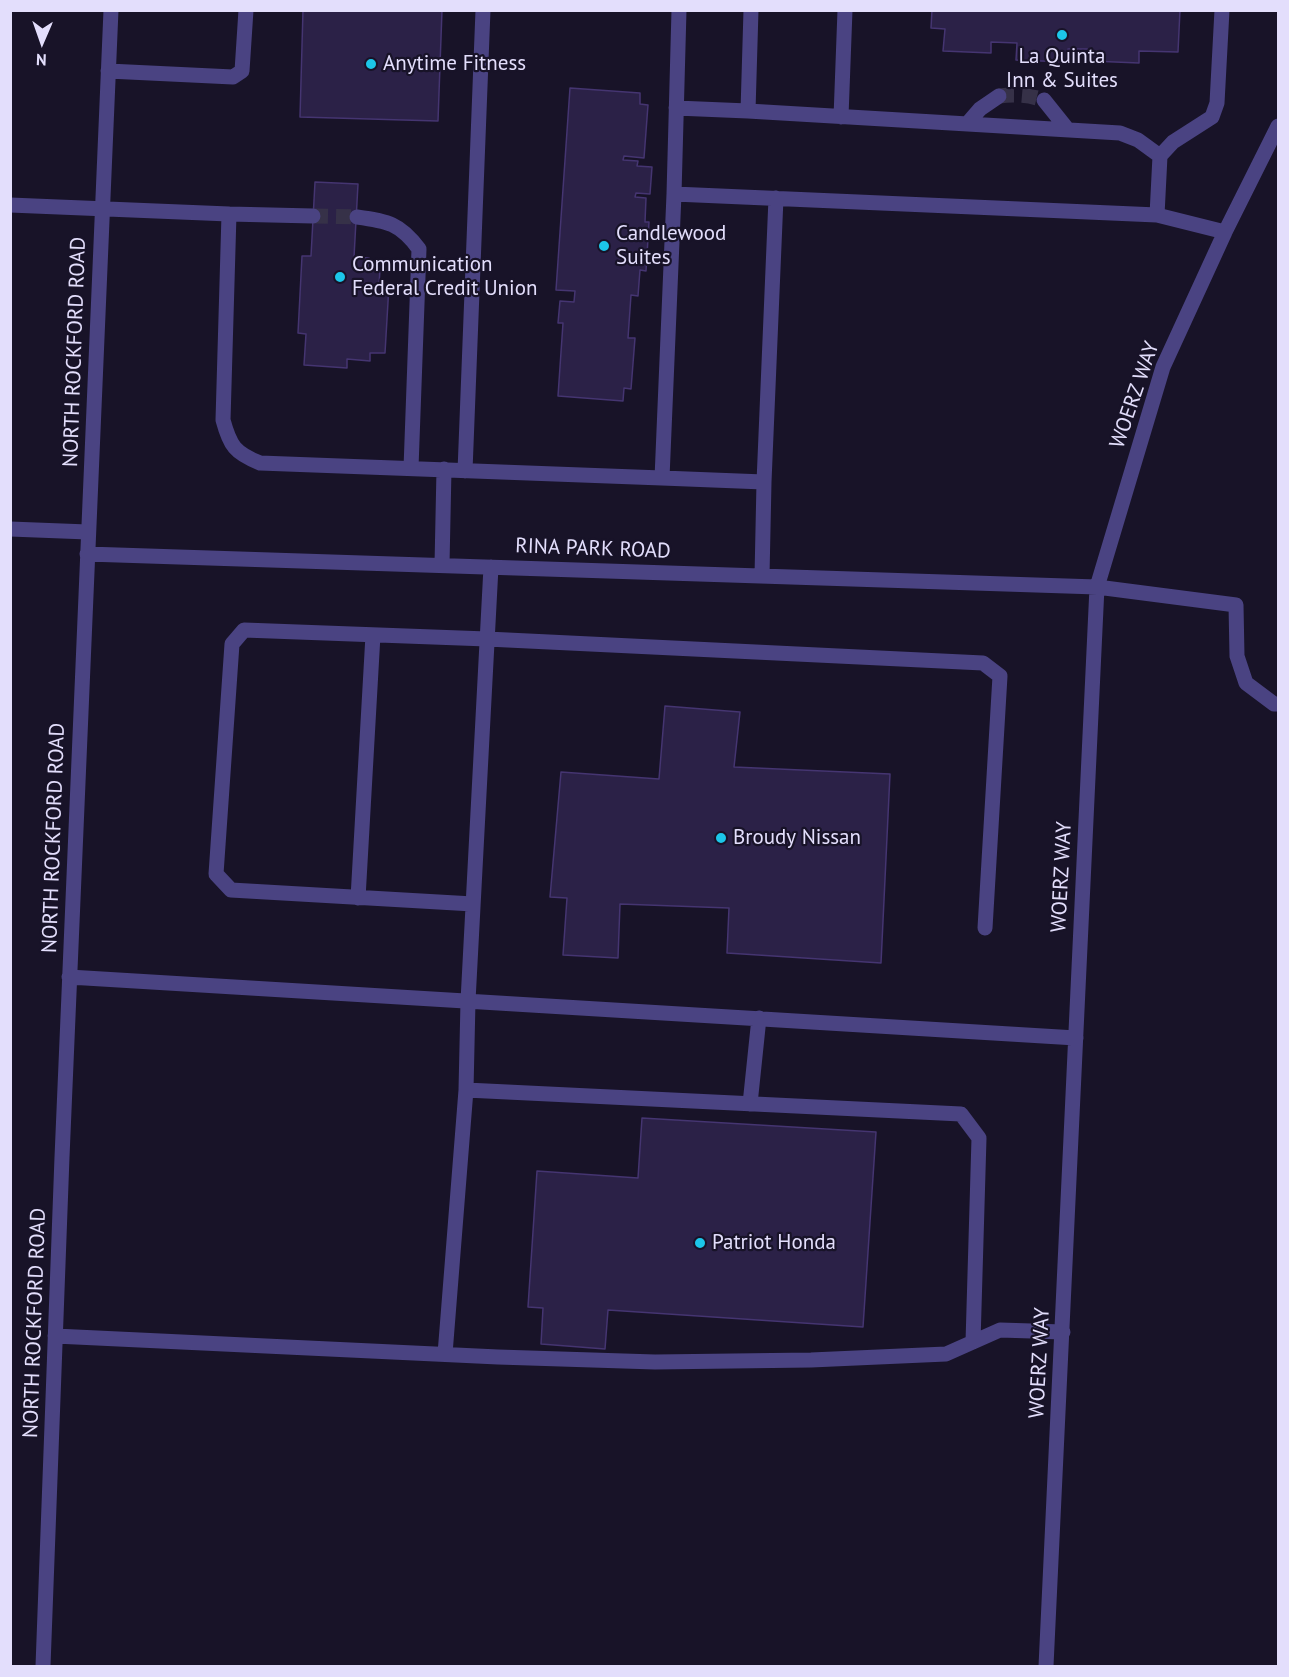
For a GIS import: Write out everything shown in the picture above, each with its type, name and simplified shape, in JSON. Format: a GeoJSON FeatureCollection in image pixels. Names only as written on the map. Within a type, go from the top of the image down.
{"type":"FeatureCollection","features":[{"type":"Feature","properties":{"kind":"street","name":"NORTH ROCKFORD ROAD"},"geometry":{"type":"LineString","coordinates":[[43,1666],[69,977],[111,10]]}},
{"type":"Feature","properties":{"kind":"street"},"geometry":{"type":"LineString","coordinates":[[108,71],[233,77],[242,71],[246,10]]}},
{"type":"Feature","properties":{"kind":"street"},"geometry":{"type":"LineString","coordinates":[[465,471],[483,10]]}},
{"type":"Feature","properties":{"kind":"street"},"geometry":{"type":"LineString","coordinates":[[662,478],[679,10]]}},
{"type":"Feature","properties":{"kind":"street"},"geometry":{"type":"LineString","coordinates":[[748,111],[751,10]]}},
{"type":"Feature","properties":{"kind":"street"},"geometry":{"type":"LineString","coordinates":[[841,117],[844,10]]}},
{"type":"Feature","properties":{"kind":"street"},"geometry":{"type":"LineString","coordinates":[[1157,215],[1160,156],[1173,142],[1212,117],[1217,103],[1222,10]]}},
{"type":"Feature","properties":{"kind":"street"},"geometry":{"type":"LineString","coordinates":[[967,124],[980,110],[999,96]]}},
{"type":"Feature","properties":{"kind":"street"},"geometry":{"type":"LineString","coordinates":[[1044,100],[1068,130]]}},
{"type":"Feature","properties":{"kind":"street"},"geometry":{"type":"LineString","coordinates":[[676,108],[1120,133],[1138,140],[1160,156]]}},
{"type":"Feature","properties":{"kind":"street","name":"WOERZ WAY"},"geometry":{"type":"LineString","coordinates":[[1046,1666],[1097,586],[1163,367],[1225,232],[1278,126]]}},
{"type":"Feature","properties":{"kind":"street"},"geometry":{"type":"LineString","coordinates":[[674,194],[1157,215],[1225,232]]}},
{"type":"Feature","properties":{"kind":"street"},"geometry":{"type":"LineString","coordinates":[[762,576],[776,198]]}},
{"type":"Feature","properties":{"kind":"street"},"geometry":{"type":"LineString","coordinates":[[10,204],[313,216]]}},
{"type":"Feature","properties":{"kind":"street"},"geometry":{"type":"LineString","coordinates":[[229,214],[223,420],[228,440],[243,456],[260,463],[764,482]]}},
{"type":"Feature","properties":{"kind":"street"},"geometry":{"type":"LineString","coordinates":[[357,217],[384,221],[407,234],[419,249],[411,468]]}},
{"type":"Feature","properties":{"kind":"street"},"geometry":{"type":"LineString","coordinates":[[442,565],[444,470]]}},
{"type":"Feature","properties":{"kind":"street"},"geometry":{"type":"LineString","coordinates":[[10,528],[88,532]]}},
{"type":"Feature","properties":{"kind":"street","name":"RINA PARK ROAD"},"geometry":{"type":"LineString","coordinates":[[87,554],[1097,586],[1236,604],[1238,656],[1246,683],[1274,704],[1278,704]]}},
{"type":"Feature","properties":{"kind":"street"},"geometry":{"type":"LineString","coordinates":[[445,1354],[466,1090],[468,1001],[491,567]]}},
{"type":"Feature","properties":{"kind":"street"},"geometry":{"type":"LineString","coordinates":[[473,904],[231,890],[216,874],[232,644],[244,630],[487,639],[983,663],[1000,676],[985,928]]}},
{"type":"Feature","properties":{"kind":"street"},"geometry":{"type":"LineString","coordinates":[[358,898],[373,635]]}},
{"type":"Feature","properties":{"kind":"street"},"geometry":{"type":"LineString","coordinates":[[69,977],[1076,1038]]}},
{"type":"Feature","properties":{"kind":"street"},"geometry":{"type":"LineString","coordinates":[[750,1104],[759,1018]]}},
{"type":"Feature","properties":{"kind":"street"},"geometry":{"type":"LineString","coordinates":[[466,1090],[961,1114],[979,1138],[973,1342]]}},
{"type":"Feature","properties":{"kind":"street"},"geometry":{"type":"LineString","coordinates":[[55,1336],[655,1362],[811,1360],[946,1354],[1000,1330],[1063,1332]]}},
{"type":"Feature","properties":{"kind":"building","name":"Anytime Fitness"},"geometry":{"type":"Polygon","coordinates":[[[303,10],[442,10],[438,121],[300,117],[303,10]]]}},
{"type":"Feature","properties":{"kind":"building","name":"La Quinta Inn & Suites"},"geometry":{"type":"Polygon","coordinates":[[[932,10],[1180,10],[1178,52],[1139,51],[1139,63],[1091,61],[1091,49],[1068,49],[1067,62],[1016,60],[1017,43],[991,42],[991,53],[943,51],[945,29],[931,28],[932,10]]]}},
{"type":"Feature","properties":{"kind":"building","name":"Candlewood Suites"},"geometry":{"type":"Polygon","coordinates":[[[570,88],[640,93],[640,104],[648,105],[644,158],[624,156],[623,160],[638,161],[637,166],[652,167],[650,194],[636,193],[635,197],[646,198],[645,222],[649,222],[646,271],[640,270],[638,296],[631,295],[628,338],[635,338],[631,389],[624,388],[623,401],[558,396],[563,323],[558,323],[560,301],[574,302],[575,291],[556,290],[570,88]]]}},
{"type":"Feature","properties":{"kind":"building","name":"Communication Federal Credit Union"},"geometry":{"type":"Polygon","coordinates":[[[315,182],[358,184],[354,257],[369,258],[368,268],[380,269],[379,285],[389,285],[385,353],[370,353],[370,361],[347,359],[347,368],[304,365],[306,334],[298,333],[302,256],[311,256],[315,182]]]}},
{"type":"Feature","properties":{"kind":"building","name":"Broudy Nissan"},"geometry":{"type":"Polygon","coordinates":[[[665,706],[740,712],[734,767],[890,774],[881,963],[727,953],[729,908],[620,904],[618,958],[563,955],[567,898],[550,897],[561,772],[659,779],[665,706]]]}},
{"type":"Feature","properties":{"kind":"building","name":"Patriot Honda"},"geometry":{"type":"Polygon","coordinates":[[[642,1118],[876,1132],[863,1327],[608,1310],[605,1349],[541,1344],[543,1308],[528,1307],[537,1171],[638,1178],[642,1118]]]}},
{"type":"Feature","properties":{"kind":"tunnel"},"geometry":{"type":"LineString","coordinates":[[999,96],[1022,95],[1044,100]]}},
{"type":"Feature","properties":{"kind":"tunnel"},"geometry":{"type":"LineString","coordinates":[[313,216],[357,217]]}},
{"type":"Feature","properties":{"kind":"place","name":"La Quinta Inn & Suites"},"geometry":{"type":"Point","coordinates":[1062,35]}},
{"type":"Feature","properties":{"kind":"place","name":"Anytime Fitness"},"geometry":{"type":"Point","coordinates":[371,64]}},
{"type":"Feature","properties":{"kind":"place","name":"Candlewood Suites"},"geometry":{"type":"Point","coordinates":[604,246]}},
{"type":"Feature","properties":{"kind":"place","name":"Communication Federal Credit Union"},"geometry":{"type":"Point","coordinates":[340,277]}},
{"type":"Feature","properties":{"kind":"place","name":"Broudy Nissan"},"geometry":{"type":"Point","coordinates":[721,838]}},
{"type":"Feature","properties":{"kind":"place","name":"Patriot Honda"},"geometry":{"type":"Point","coordinates":[700,1243]}}]}
